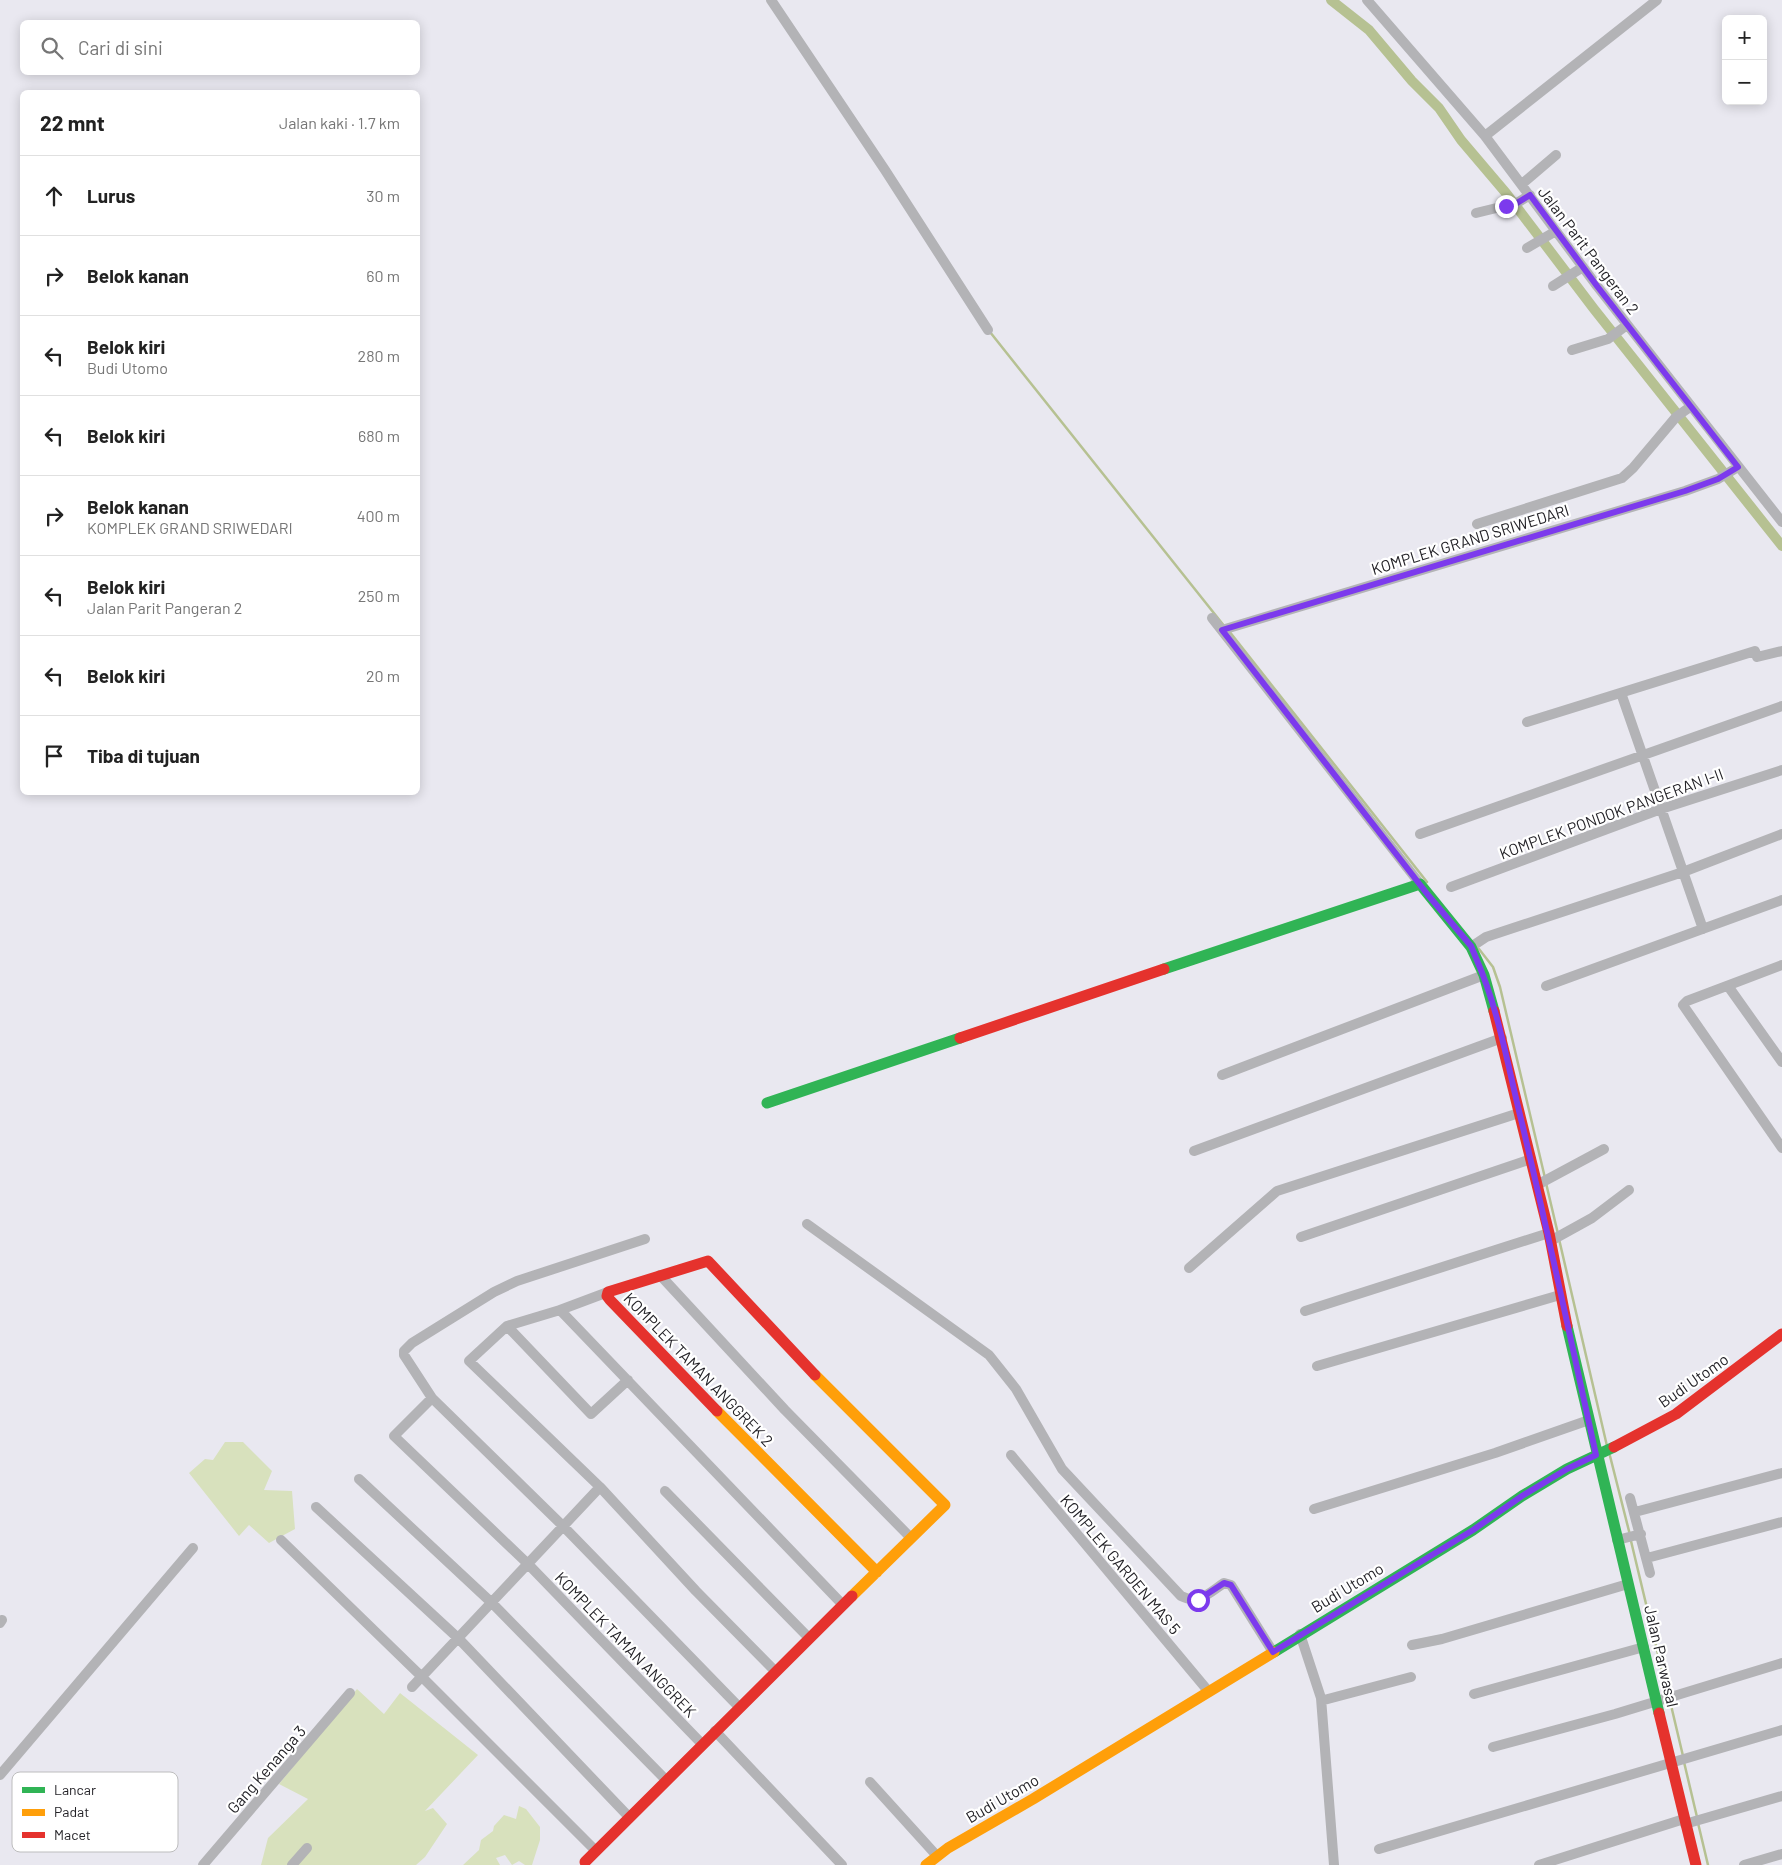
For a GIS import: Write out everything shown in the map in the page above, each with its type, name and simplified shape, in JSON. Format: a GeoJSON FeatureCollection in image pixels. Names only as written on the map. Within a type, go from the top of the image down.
{"type":"FeatureCollection","features":[{"type":"Feature","properties":{"kind":"street"},"geometry":{"type":"LineString","coordinates":[[771,0],[886,170],[988,330]]}},
{"type":"Feature","properties":{"kind":"street","name":"Jalan Parit Pangeran 2"},"geometry":{"type":"LineString","coordinates":[[1367,0],[1484,136],[1522,184],[1556,231],[1579,269],[1624,327],[1684,412],[1782,522]]}},
{"type":"Feature","properties":{"kind":"street"},"geometry":{"type":"LineString","coordinates":[[1484,136],[1657,0]]}},
{"type":"Feature","properties":{"kind":"street"},"geometry":{"type":"LineString","coordinates":[[1522,184],[1556,155]]}},
{"type":"Feature","properties":{"kind":"street"},"geometry":{"type":"LineString","coordinates":[[1476,213],[1517,203],[1530,195]]}},
{"type":"Feature","properties":{"kind":"street"},"geometry":{"type":"LineString","coordinates":[[1530,245],[1556,231]]}},
{"type":"Feature","properties":{"kind":"street"},"geometry":{"type":"LineString","coordinates":[[1553,286],[1579,269]]}},
{"type":"Feature","properties":{"kind":"street"},"geometry":{"type":"LineString","coordinates":[[1572,350],[1608,339],[1624,327]]}},
{"type":"Feature","properties":{"kind":"street"},"geometry":{"type":"LineString","coordinates":[[1478,524],[1622,478],[1684,412]]}},
{"type":"Feature","properties":{"kind":"street","name":"KOMPLEK GRAND SRIWEDARI"},"geometry":{"type":"LineString","coordinates":[[1226,628],[1685,491],[1718,479],[1735,469]]}},
{"type":"Feature","properties":{"kind":"street"},"geometry":{"type":"LineString","coordinates":[[1212,618],[1226,628],[1420,884]]}},
{"type":"Feature","properties":{"kind":"street"},"geometry":{"type":"LineString","coordinates":[[1527,722],[1755,651],[1757,657],[1782,651]]}},
{"type":"Feature","properties":{"kind":"street"},"geometry":{"type":"LineString","coordinates":[[1621,693],[1703,929]]}},
{"type":"Feature","properties":{"kind":"street"},"geometry":{"type":"LineString","coordinates":[[1420,834],[1641,754],[1782,706]]}},
{"type":"Feature","properties":{"kind":"street","name":"KOMPLEK PONDOK PANGERAN I-II"},"geometry":{"type":"LineString","coordinates":[[1451,887],[1661,810],[1782,770]]}},
{"type":"Feature","properties":{"kind":"street"},"geometry":{"type":"LineString","coordinates":[[1472,946],[1486,937],[1683,872],[1782,834]]}},
{"type":"Feature","properties":{"kind":"street"},"geometry":{"type":"LineString","coordinates":[[767,1103],[1420,884]]}},
{"type":"Feature","properties":{"kind":"street","name":"Jalan Parwasal"},"geometry":{"type":"LineString","coordinates":[[1420,884],[1472,946],[1484,975],[1502,1038],[1531,1160],[1543,1182],[1560,1294],[1589,1420],[1605,1451],[1629,1537],[1628,1584],[1673,1762],[1696,1865]]}},
{"type":"Feature","properties":{"kind":"street"},"geometry":{"type":"LineString","coordinates":[[1546,986],[1782,900]]}},
{"type":"Feature","properties":{"kind":"street"},"geometry":{"type":"LineString","coordinates":[[1782,965],[1687,1001],[1683,1005],[1782,1148]]}},
{"type":"Feature","properties":{"kind":"street"},"geometry":{"type":"LineString","coordinates":[[1222,1074],[1484,975]]}},
{"type":"Feature","properties":{"kind":"street"},"geometry":{"type":"LineString","coordinates":[[1728,986],[1782,1062]]}},
{"type":"Feature","properties":{"kind":"street"},"geometry":{"type":"LineString","coordinates":[[1194,1151],[1502,1038]]}},
{"type":"Feature","properties":{"kind":"street"},"geometry":{"type":"LineString","coordinates":[[1189,1268],[1277,1191],[1519,1113]]}},
{"type":"Feature","properties":{"kind":"street"},"geometry":{"type":"LineString","coordinates":[[1543,1182],[1604,1149]]}},
{"type":"Feature","properties":{"kind":"street"},"geometry":{"type":"LineString","coordinates":[[1301,1238],[1531,1160]]}},
{"type":"Feature","properties":{"kind":"street"},"geometry":{"type":"LineString","coordinates":[[1306,1311],[1551,1238],[1599,1214],[1629,1190]]}},
{"type":"Feature","properties":{"kind":"street"},"geometry":{"type":"LineString","coordinates":[[806,1224],[989,1355],[1016,1389],[1062,1469],[1181,1596],[1189,1600],[1198,1600],[1224,1583],[1231,1585],[1273,1652]]}},
{"type":"Feature","properties":{"kind":"street"},"geometry":{"type":"LineString","coordinates":[[645,1239],[517,1281],[494,1292],[412,1343],[404,1351],[404,1355],[432,1398],[563,1526],[739,1707]]}},
{"type":"Feature","properties":{"kind":"street","name":"KOMPLEK TAMAN ANGGREK 2"},"geometry":{"type":"LineString","coordinates":[[877,1572],[746,1441],[610,1300],[607,1296],[608,1292],[708,1261],[821,1381],[945,1505],[911,1538]]}},
{"type":"Feature","properties":{"kind":"street"},"geometry":{"type":"LineString","coordinates":[[585,1862],[665,1779],[716,1732],[775,1671],[911,1538],[785,1410],[660,1275]]}},
{"type":"Feature","properties":{"kind":"street"},"geometry":{"type":"LineString","coordinates":[[608,1292],[560,1310],[508,1326],[469,1361],[600,1487],[696,1591],[775,1671]]}},
{"type":"Feature","properties":{"kind":"street"},"geometry":{"type":"LineString","coordinates":[[1317,1366],[1560,1294]]}},
{"type":"Feature","properties":{"kind":"street"},"geometry":{"type":"LineString","coordinates":[[560,1310],[844,1605]]}},
{"type":"Feature","properties":{"kind":"street"},"geometry":{"type":"LineString","coordinates":[[508,1326],[591,1414],[628,1380]]}},
{"type":"Feature","properties":{"kind":"street","name":"Budi Utomo"},"geometry":{"type":"LineString","coordinates":[[926,1865],[937,1856],[1473,1530],[1522,1496],[1567,1469],[1676,1414],[1782,1334]]}},
{"type":"Feature","properties":{"kind":"street","name":"KOMPLEK TAMAN ANGGREK"},"geometry":{"type":"LineString","coordinates":[[432,1398],[394,1436],[528,1564],[702,1744]]}},
{"type":"Feature","properties":{"kind":"street"},"geometry":{"type":"LineString","coordinates":[[1314,1509],[1496,1453],[1589,1420]]}},
{"type":"Feature","properties":{"kind":"street","name":"KOMPLEK GARDEN MAS 5"},"geometry":{"type":"LineString","coordinates":[[1011,1455],[1209,1692]]}},
{"type":"Feature","properties":{"kind":"street"},"geometry":{"type":"LineString","coordinates":[[1635,1512],[1782,1473]]}},
{"type":"Feature","properties":{"kind":"street"},"geometry":{"type":"LineString","coordinates":[[359,1479],[493,1604],[665,1779]]}},
{"type":"Feature","properties":{"kind":"street"},"geometry":{"type":"LineString","coordinates":[[412,1687],[493,1604],[600,1487]]}},
{"type":"Feature","properties":{"kind":"street"},"geometry":{"type":"LineString","coordinates":[[665,1491],[809,1638]]}},
{"type":"Feature","properties":{"kind":"street"},"geometry":{"type":"LineString","coordinates":[[1630,1498],[1635,1512],[1629,1537],[1647,1558],[1650,1573]]}},
{"type":"Feature","properties":{"kind":"street"},"geometry":{"type":"LineString","coordinates":[[316,1507],[459,1639],[629,1817]]}},
{"type":"Feature","properties":{"kind":"street"},"geometry":{"type":"LineString","coordinates":[[1647,1558],[1782,1522]]}},
{"type":"Feature","properties":{"kind":"street"},"geometry":{"type":"LineString","coordinates":[[280,1540],[422,1677],[596,1851]]}},
{"type":"Feature","properties":{"kind":"street"},"geometry":{"type":"LineString","coordinates":[[0,1775],[193,1548]]}},
{"type":"Feature","properties":{"kind":"street"},"geometry":{"type":"LineString","coordinates":[[1412,1645],[1442,1639],[1628,1584]]}},
{"type":"Feature","properties":{"kind":"street"},"geometry":{"type":"LineString","coordinates":[[1300,1634],[1321,1698],[1334,1865]]}},
{"type":"Feature","properties":{"kind":"street"},"geometry":{"type":"LineString","coordinates":[[1474,1694],[1644,1647]]}},
{"type":"Feature","properties":{"kind":"street"},"geometry":{"type":"LineString","coordinates":[[1493,1747],[1615,1714],[1657,1699],[1782,1663]]}},
{"type":"Feature","properties":{"kind":"street"},"geometry":{"type":"LineString","coordinates":[[1321,1698],[1327,1700],[1411,1677]]}},
{"type":"Feature","properties":{"kind":"street","name":"Gang Kenanga 3"},"geometry":{"type":"LineString","coordinates":[[203,1865],[350,1693]]}},
{"type":"Feature","properties":{"kind":"street"},"geometry":{"type":"LineString","coordinates":[[1379,1849],[1782,1730]]}},
{"type":"Feature","properties":{"kind":"street"},"geometry":{"type":"LineString","coordinates":[[716,1732],[842,1865]]}},
{"type":"Feature","properties":{"kind":"street"},"geometry":{"type":"LineString","coordinates":[[870,1782],[937,1856]]}},
{"type":"Feature","properties":{"kind":"street"},"geometry":{"type":"LineString","coordinates":[[1539,1865],[1782,1796]]}},
{"type":"Feature","properties":{"kind":"street"},"geometry":{"type":"LineString","coordinates":[[292,1865],[307,1848]]}},
{"type":"Feature","properties":{"kind":"street"},"geometry":{"type":"LineString","coordinates":[[1744,1865],[1782,1854]]}},
{"type":"Feature","properties":{"kind":"green space"},"geometry":{"type":"Polygon","coordinates":[[[225,1442],[243,1442],[272,1471],[264,1490],[292,1491],[295,1529],[269,1543],[249,1525],[239,1536],[189,1473],[205,1459],[213,1460],[225,1442]]]}},
{"type":"Feature","properties":{"kind":"green space"},"geometry":{"type":"Polygon","coordinates":[[[357,1689],[384,1714],[400,1693],[478,1755],[425,1811],[433,1808],[447,1824],[425,1857],[416,1865],[261,1865],[268,1838],[308,1799],[279,1784],[357,1689]]]}},
{"type":"Feature","properties":{"kind":"green space"},"geometry":{"type":"Polygon","coordinates":[[[519,1806],[526,1809],[540,1827],[540,1840],[532,1865],[525,1865],[519,1861],[512,1865],[505,1855],[496,1858],[500,1865],[463,1865],[479,1850],[481,1840],[493,1831],[494,1826],[504,1815],[516,1819],[519,1806]]]}},
{"type":"Feature","properties":{"kind":"waterway"},"geometry":{"type":"LineString","coordinates":[[1331,0],[1369,30],[1412,81],[1439,108],[1461,140],[1506,193],[1594,309],[1782,546]]}},
{"type":"Feature","properties":{"kind":"waterway"},"geometry":{"type":"LineString","coordinates":[[990,332],[1225,627]]}},
{"type":"Feature","properties":{"kind":"waterway"},"geometry":{"type":"LineString","coordinates":[[1229,631],[1427,882]]}},
{"type":"Feature","properties":{"kind":"waterway"},"geometry":{"type":"LineString","coordinates":[[1479,949],[1493,967],[1500,987],[1545,1178]]}},
{"type":"Feature","properties":{"kind":"waterway"},"geometry":{"type":"LineString","coordinates":[[1546,1183],[1558,1234]]}},
{"type":"Feature","properties":{"kind":"waterway"},"geometry":{"type":"LineString","coordinates":[[1559,1239],[1607,1446]]}},
{"type":"Feature","properties":{"kind":"waterway"},"geometry":{"type":"LineString","coordinates":[[1610,1456],[1630,1535]]}},
{"type":"Feature","properties":{"kind":"waterway"},"geometry":{"type":"LineString","coordinates":[[1631,1541],[1668,1696]]}},
{"type":"Feature","properties":{"kind":"waterway"},"geometry":{"type":"LineString","coordinates":[[1670,1701],[1683,1756]]}},
{"type":"Feature","properties":{"kind":"waterway"},"geometry":{"type":"LineString","coordinates":[[1684,1762],[1697,1817]]}},
{"type":"Feature","properties":{"kind":"waterway"},"geometry":{"type":"LineString","coordinates":[[1698,1823],[1708,1865]]}},
{"type":"Feature","properties":{"kind":"traffic: fast"},"geometry":{"type":"LineString","coordinates":[[1164,969],[1420,884],[1471,947],[1484,975],[1494,1011]]}},
{"type":"Feature","properties":{"kind":"traffic: fast"},"geometry":{"type":"LineString","coordinates":[[767,1103],[960,1038]]}},
{"type":"Feature","properties":{"kind":"traffic: fast"},"geometry":{"type":"LineString","coordinates":[[1567,1326],[1659,1713]]}},
{"type":"Feature","properties":{"kind":"traffic: fast"},"geometry":{"type":"LineString","coordinates":[[1274,1652],[1473,1530],[1522,1496],[1567,1469],[1614,1447]]}},
{"type":"Feature","properties":{"kind":"traffic: slow"},"geometry":{"type":"LineString","coordinates":[[815,1375],[945,1505],[852,1596]]}},
{"type":"Feature","properties":{"kind":"traffic: slow"},"geometry":{"type":"LineString","coordinates":[[717,1411],[877,1572]]}},
{"type":"Feature","properties":{"kind":"traffic: slow"},"geometry":{"type":"LineString","coordinates":[[926,1865],[948,1848],[1033,1799],[1274,1652]]}},
{"type":"Feature","properties":{"kind":"traffic: jam"},"geometry":{"type":"LineString","coordinates":[[960,1038],[1164,969]]}},
{"type":"Feature","properties":{"kind":"traffic: jam"},"geometry":{"type":"LineString","coordinates":[[1494,1011],[1549,1233],[1567,1326]]}},
{"type":"Feature","properties":{"kind":"traffic: jam"},"geometry":{"type":"LineString","coordinates":[[717,1411],[610,1300],[607,1296],[608,1292],[708,1261],[815,1375]]}},
{"type":"Feature","properties":{"kind":"traffic: jam"},"geometry":{"type":"LineString","coordinates":[[1614,1447],[1676,1414],[1782,1334]]}},
{"type":"Feature","properties":{"kind":"traffic: jam"},"geometry":{"type":"LineString","coordinates":[[585,1862],[852,1596]]}},
{"type":"Feature","properties":{"kind":"traffic: jam"},"geometry":{"type":"LineString","coordinates":[[1659,1713],[1696,1865]]}},
{"type":"Feature","properties":{"kind":"route"},"geometry":{"type":"LineString","coordinates":[[1198,1600],[1224,1583],[1231,1585],[1235,1588],[1273,1652],[1473,1530],[1522,1496],[1567,1469],[1596,1455],[1548,1233],[1502,1038],[1484,975],[1471,946],[1428,895],[1222,630],[1685,491],[1718,479],[1738,467],[1597,286],[1530,195],[1517,203],[1506,206]]}}]}
